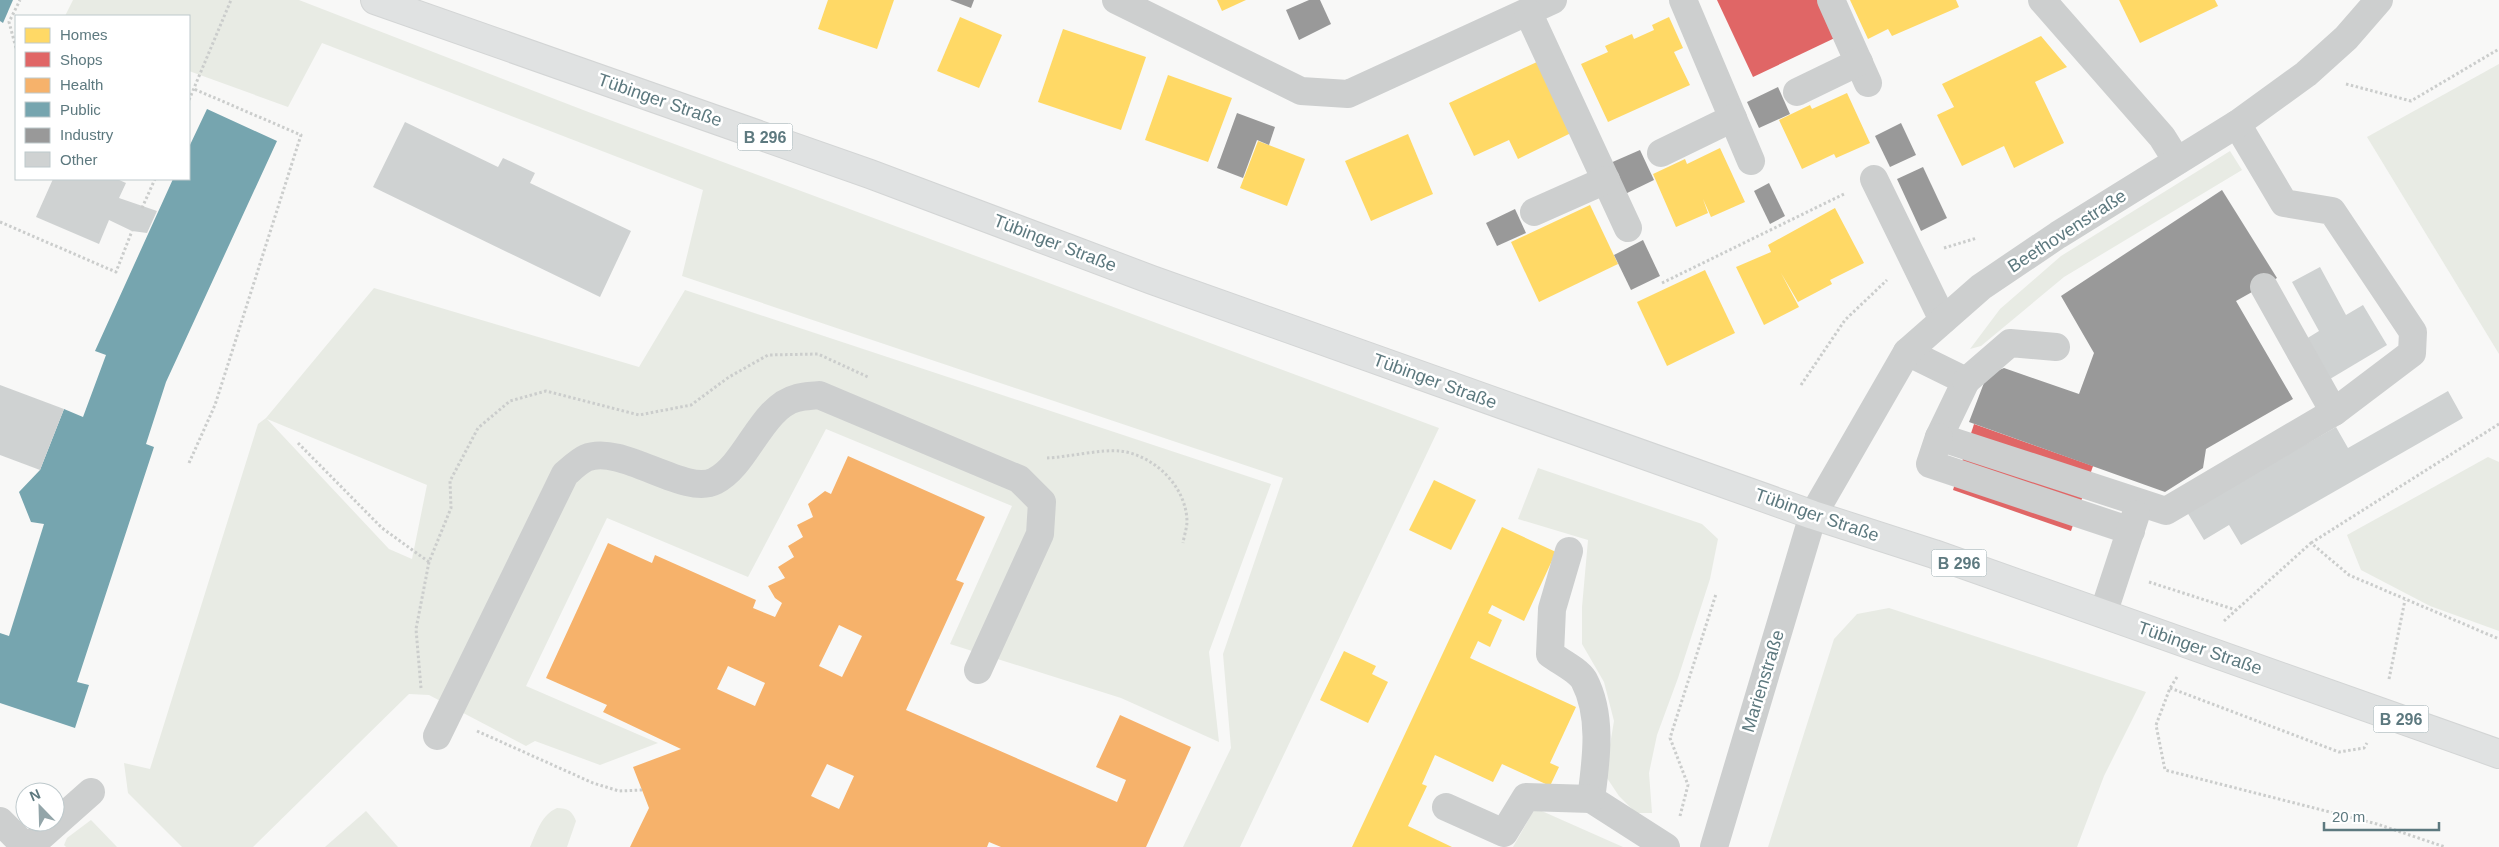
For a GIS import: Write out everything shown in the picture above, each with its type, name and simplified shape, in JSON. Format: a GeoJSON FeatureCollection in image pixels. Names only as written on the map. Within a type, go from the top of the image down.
{"type":"FeatureCollection","features":[{"type":"Feature","properties":{"kind":"main road","name":"Tübinger Straße"},"geometry":{"type":"LineString","coordinates":[[375,0],[870,174],[1152,280],[1813,515],[1934,554],[2499,754]]}},
{"type":"Feature","properties":{"kind":"street"},"geometry":{"type":"LineString","coordinates":[[1116,0],[1301,91],[1348,94],[1553,0]]}},
{"type":"Feature","properties":{"kind":"street"},"geometry":{"type":"LineString","coordinates":[[1683,0],[1751,161]]}},
{"type":"Feature","properties":{"kind":"street"},"geometry":{"type":"LineString","coordinates":[[1797,92],[1863,72],[1831,0]]}},
{"type":"Feature","properties":{"kind":"street"},"geometry":{"type":"LineString","coordinates":[[2042,0],[2162,137],[2177,161]]}},
{"type":"Feature","properties":{"kind":"street","name":"Beethovenstraße"},"geometry":{"type":"LineString","coordinates":[[1813,515],[1907,352],[1981,287],[2237,124],[2306,74],[2346,38],[2379,0]]}},
{"type":"Feature","properties":{"kind":"street"},"geometry":{"type":"LineString","coordinates":[[1528,12],[1628,228]]}},
{"type":"Feature","properties":{"kind":"street"},"geometry":{"type":"LineString","coordinates":[[1660,153],[1733,118]]}},
{"type":"Feature","properties":{"kind":"street"},"geometry":{"type":"LineString","coordinates":[[1939,437],[2166,511],[2334,412],[2412,353],[2413,332],[2332,211],[2284,203],[2237,124]]}},
{"type":"Feature","properties":{"kind":"street"},"geometry":{"type":"LineString","coordinates":[[1874,179],[1943,320]]}},
{"type":"Feature","properties":{"kind":"street"},"geometry":{"type":"LineString","coordinates":[[1534,212],[1606,180]]}},
{"type":"Feature","properties":{"kind":"street"},"geometry":{"type":"LineString","coordinates":[[2264,287],[2334,412]]}},
{"type":"Feature","properties":{"kind":"street"},"geometry":{"type":"LineString","coordinates":[[2056,347],[2010,342],[1966,381],[1939,437],[1930,464],[2131,531]]}},
{"type":"Feature","properties":{"kind":"street"},"geometry":{"type":"LineString","coordinates":[[1907,352],[1966,381]]}},
{"type":"Feature","properties":{"kind":"street"},"geometry":{"type":"LineString","coordinates":[[437,736],[565,474],[587,458],[612,456],[690,483],[714,482],[732,467],[775,411],[795,398],[819,395],[1019,478],[1042,502],[1040,534],[978,670]]}},
{"type":"Feature","properties":{"kind":"street"},"geometry":{"type":"LineString","coordinates":[[2103,614],[2139,502]]}},
{"type":"Feature","properties":{"kind":"street","name":"Marienstraße"},"geometry":{"type":"LineString","coordinates":[[1714,847],[1813,515]]}},
{"type":"Feature","properties":{"kind":"street"},"geometry":{"type":"LineString","coordinates":[[1569,550],[1552,609],[1550,654],[1583,679],[1596,720],[1596,755],[1591,799]]}},
{"type":"Feature","properties":{"kind":"street"},"geometry":{"type":"LineString","coordinates":[[0,821],[28,847],[91,792]]}},
{"type":"Feature","properties":{"kind":"street"},"geometry":{"type":"LineString","coordinates":[[1446,807],[1504,833],[1526,797],[1591,799],[1666,847]]}},
{"type":"Feature","properties":{"kind":"path"},"geometry":{"type":"LineString","coordinates":[[15,44],[9,22],[20,0]]}},
{"type":"Feature","properties":{"kind":"path"},"geometry":{"type":"LineString","coordinates":[[190,98],[231,0]]}},
{"type":"Feature","properties":{"kind":"path"},"geometry":{"type":"LineString","coordinates":[[2306,74],[2411,101],[2499,48]]}},
{"type":"Feature","properties":{"kind":"path"},"geometry":{"type":"LineString","coordinates":[[189,463],[215,405],[302,135],[194,89]]}},
{"type":"Feature","properties":{"kind":"path"},"geometry":{"type":"LineString","coordinates":[[1662,283],[1754,240],[1874,179]]}},
{"type":"Feature","properties":{"kind":"path"},"geometry":{"type":"LineString","coordinates":[[142,208],[155,180]]}},
{"type":"Feature","properties":{"kind":"path"},"geometry":{"type":"LineString","coordinates":[[0,222],[116,272],[132,231]]}},
{"type":"Feature","properties":{"kind":"path"},"geometry":{"type":"LineString","coordinates":[[1801,385],[1845,320],[1894,274],[1938,250],[1977,238]]}},
{"type":"Feature","properties":{"kind":"path"},"geometry":{"type":"LineString","coordinates":[[2196,647],[2311,543],[2499,424]]}},
{"type":"Feature","properties":{"kind":"path"},"geometry":{"type":"LineString","coordinates":[[298,443],[382,528],[429,562]]}},
{"type":"Feature","properties":{"kind":"path"},"geometry":{"type":"LineString","coordinates":[[2311,543],[2350,575],[2499,639]]}},
{"type":"Feature","properties":{"kind":"path"},"geometry":{"type":"LineString","coordinates":[[2118,572],[2236,610]]}},
{"type":"Feature","properties":{"kind":"path"},"geometry":{"type":"LineString","coordinates":[[1679,821],[1688,785],[1670,738],[1716,594]]}},
{"type":"Feature","properties":{"kind":"path"},"geometry":{"type":"LineString","coordinates":[[2170,688],[2156,725],[2165,770],[2377,824],[2445,847]]}},
{"type":"Feature","properties":{"kind":"shaded area"},"geometry":{"type":"Polygon","coordinates":[[[73,0],[299,0],[591,113],[1439,428],[1240,847],[1183,847],[1231,748],[1223,654],[1283,478],[682,276],[703,190],[322,43],[288,107],[190,71],[190,15],[66,15],[73,0]]]}},
{"type":"Feature","properties":{"kind":"shaded area"},"geometry":{"type":"Polygon","coordinates":[[[2499,64],[2499,354],[2367,137],[2499,64]]]}},
{"type":"Feature","properties":{"kind":"shaded area"},"geometry":{"type":"Polygon","coordinates":[[[2230,151],[2242,170],[2064,277],[1981,346],[1970,349],[2000,309],[2061,256],[2230,151]]]}},
{"type":"Feature","properties":{"kind":"shaded area"},"geometry":{"type":"Polygon","coordinates":[[[374,288],[639,367],[685,290],[1271,484],[1209,652],[1219,742],[1121,698],[950,644],[1012,506],[826,429],[748,577],[607,518],[526,686],[658,743],[600,765],[535,741],[526,746],[429,695],[409,694],[253,847],[182,847],[128,793],[124,763],[150,769],[258,424],[266,418],[374,288]],[[267,419],[389,549],[412,559],[427,485],[267,419]]]}},
{"type":"Feature","properties":{"kind":"shaded area"},"geometry":{"type":"Polygon","coordinates":[[[2488,457],[2499,462],[2499,631],[2430,606],[2361,570],[2347,535],[2488,457]]]}},
{"type":"Feature","properties":{"kind":"shaded area"},"geometry":{"type":"Polygon","coordinates":[[[1538,468],[1702,524],[1718,539],[1710,579],[1678,678],[1657,735],[1649,773],[1652,813],[1636,813],[1619,796],[1605,775],[1614,721],[1604,682],[1582,644],[1582,607],[1588,540],[1518,519],[1538,468]]]}},
{"type":"Feature","properties":{"kind":"shaded area"},"geometry":{"type":"Polygon","coordinates":[[[1889,608],[2146,692],[2104,776],[2077,847],[1768,847],[1834,639],[1857,614],[1889,608]]]}},
{"type":"Feature","properties":{"kind":"shaded area"},"geometry":{"type":"Polygon","coordinates":[[[557,808],[569,811],[576,821],[567,847],[530,847],[543,819],[557,808]]]}},
{"type":"Feature","properties":{"kind":"shaded area"},"geometry":{"type":"Polygon","coordinates":[[[1535,808],[1623,847],[1513,847],[1535,808]]]}},
{"type":"Feature","properties":{"kind":"shaded area"},"geometry":{"type":"Polygon","coordinates":[[[366,811],[398,847],[325,847],[366,811]]]}},
{"type":"Feature","properties":{"kind":"shaded area"},"geometry":{"type":"Polygon","coordinates":[[[91,820],[117,847],[66,847],[64,845],[67,838],[91,820]]]}},
{"type":"Feature","properties":{"kind":"building: Homes"},"geometry":{"type":"Polygon","coordinates":[[[828,0],[894,0],[877,49],[818,29],[828,0]]]}},
{"type":"Feature","properties":{"kind":"building: Homes"},"geometry":{"type":"Polygon","coordinates":[[[1217,0],[1246,0],[1222,11],[1217,0]]]}},
{"type":"Feature","properties":{"kind":"building: Homes"},"geometry":{"type":"Polygon","coordinates":[[[1850,0],[1956,0],[1959,7],[1892,36],[1888,29],[1868,39],[1850,0]]]}},
{"type":"Feature","properties":{"kind":"building: Homes"},"geometry":{"type":"Polygon","coordinates":[[[2119,0],[2215,0],[2218,6],[2140,43],[2119,0]]]}},
{"type":"Feature","properties":{"kind":"building: Homes"},"geometry":{"type":"Polygon","coordinates":[[[960,17],[1002,35],[979,88],[937,71],[960,17]]]}},
{"type":"Feature","properties":{"kind":"building: Homes"},"geometry":{"type":"Polygon","coordinates":[[[1669,17],[1683,48],[1674,52],[1690,85],[1608,122],[1581,64],[1608,52],[1605,46],[1632,34],[1634,39],[1654,30],[1652,25],[1669,17]]]}},
{"type":"Feature","properties":{"kind":"building: Homes"},"geometry":{"type":"Polygon","coordinates":[[[1063,29],[1146,57],[1121,130],[1038,102],[1063,29]]]}},
{"type":"Feature","properties":{"kind":"building: Homes"},"geometry":{"type":"Polygon","coordinates":[[[2041,36],[2067,67],[2035,82],[2064,143],[2014,168],[2004,146],[1962,166],[1937,115],[1954,107],[1942,84],[2041,36]]]}},
{"type":"Feature","properties":{"kind":"building: Homes"},"geometry":{"type":"Polygon","coordinates":[[[1539,61],[1573,132],[1518,159],[1509,140],[1474,156],[1449,103],[1539,61]]]}},
{"type":"Feature","properties":{"kind":"building: Homes"},"geometry":{"type":"Polygon","coordinates":[[[1168,75],[1232,98],[1208,162],[1145,140],[1168,75]]]}},
{"type":"Feature","properties":{"kind":"building: Homes"},"geometry":{"type":"Polygon","coordinates":[[[1847,93],[1870,143],[1836,158],[1834,154],[1802,169],[1779,120],[1810,105],[1812,109],[1847,93]]]}},
{"type":"Feature","properties":{"kind":"building: Homes"},"geometry":{"type":"Polygon","coordinates":[[[1408,134],[1433,194],[1371,221],[1345,161],[1408,134]]]}},
{"type":"Feature","properties":{"kind":"building: Homes"},"geometry":{"type":"Polygon","coordinates":[[[1258,141],[1305,159],[1287,206],[1240,188],[1258,141]]]}},
{"type":"Feature","properties":{"kind":"building: Homes"},"geometry":{"type":"Polygon","coordinates":[[[1720,148],[1745,202],[1711,217],[1703,199],[1708,213],[1676,227],[1653,174],[1685,159],[1687,164],[1720,148]]]}},
{"type":"Feature","properties":{"kind":"building: Homes"},"geometry":{"type":"Polygon","coordinates":[[[1590,205],[1618,264],[1539,302],[1511,242],[1590,205]]]}},
{"type":"Feature","properties":{"kind":"building: Homes"},"geometry":{"type":"Polygon","coordinates":[[[1835,208],[1864,263],[1830,280],[1832,284],[1798,302],[1781,273],[1799,307],[1764,325],[1736,267],[1771,252],[1768,245],[1835,208]]]}},
{"type":"Feature","properties":{"kind":"building: Homes"},"geometry":{"type":"Polygon","coordinates":[[[1705,270],[1735,333],[1667,366],[1637,302],[1705,270]]]}},
{"type":"Feature","properties":{"kind":"building: Homes"},"geometry":{"type":"Polygon","coordinates":[[[1434,480],[1476,500],[1451,550],[1409,530],[1434,480]]]}},
{"type":"Feature","properties":{"kind":"building: Homes"},"geometry":{"type":"Polygon","coordinates":[[[1502,527],[1556,552],[1524,621],[1492,605],[1488,613],[1502,620],[1490,647],[1478,641],[1470,658],[1576,707],[1550,763],[1559,767],[1550,786],[1502,764],[1493,782],[1435,755],[1422,784],[1427,786],[1408,826],[1452,847],[1352,847],[1502,527]]]}},
{"type":"Feature","properties":{"kind":"building: Homes"},"geometry":{"type":"Polygon","coordinates":[[[1344,651],[1376,666],[1372,674],[1388,682],[1368,723],[1320,700],[1344,651]]]}},
{"type":"Feature","properties":{"kind":"building: Shops"},"geometry":{"type":"Polygon","coordinates":[[[1717,0],[1823,0],[1839,36],[1753,77],[1717,0]]]}},
{"type":"Feature","properties":{"kind":"building: Shops"},"geometry":{"type":"Polygon","coordinates":[[[1974,424],[2093,466],[2071,531],[1953,490],[1974,424]]]}},
{"type":"Feature","properties":{"kind":"building: Health"},"geometry":{"type":"Polygon","coordinates":[[[848,456],[985,517],[956,580],[964,583],[906,710],[1117,802],[1126,780],[1096,767],[1120,715],[1191,747],[1146,847],[1001,847],[989,842],[987,847],[630,847],[649,808],[633,767],[681,749],[603,712],[607,705],[546,678],[608,543],[652,563],[655,555],[756,600],[753,608],[775,617],[782,603],[775,598],[768,586],[785,578],[778,567],[794,557],[788,546],[803,537],[797,525],[813,517],[808,504],[825,491],[831,494],[848,456]],[[839,625],[819,666],[842,677],[862,636],[839,625]],[[728,666],[717,689],[755,706],[765,683],[728,666]],[[827,764],[811,796],[839,809],[854,776],[827,764]]]}},
{"type":"Feature","properties":{"kind":"building: Public"},"geometry":{"type":"Polygon","coordinates":[[[0,0],[13,0],[3,23],[0,21],[0,0]]]}},
{"type":"Feature","properties":{"kind":"building: Public"},"geometry":{"type":"Polygon","coordinates":[[[207,109],[277,141],[166,382],[146,444],[154,447],[77,682],[89,685],[75,728],[0,703],[0,633],[9,636],[44,524],[31,522],[19,492],[40,470],[64,409],[83,417],[106,355],[95,351],[173,180],[190,180],[190,145],[207,109]]]}},
{"type":"Feature","properties":{"kind":"building: Industry"},"geometry":{"type":"Polygon","coordinates":[[[950,0],[974,0],[971,8],[950,0]]]}},
{"type":"Feature","properties":{"kind":"building: Industry"},"geometry":{"type":"Polygon","coordinates":[[[1309,0],[1320,0],[1331,24],[1299,40],[1286,10],[1309,0]]]}},
{"type":"Feature","properties":{"kind":"building: Industry"},"geometry":{"type":"Polygon","coordinates":[[[1778,87],[1790,114],[1759,128],[1747,102],[1778,87]]]}},
{"type":"Feature","properties":{"kind":"building: Industry"},"geometry":{"type":"Polygon","coordinates":[[[1237,113],[1275,127],[1269,145],[1257,140],[1243,178],[1217,168],[1237,113]]]}},
{"type":"Feature","properties":{"kind":"building: Industry"},"geometry":{"type":"Polygon","coordinates":[[[1901,123],[1916,155],[1890,167],[1875,136],[1901,123]]]}},
{"type":"Feature","properties":{"kind":"building: Industry"},"geometry":{"type":"Polygon","coordinates":[[[1640,150],[1654,180],[1623,195],[1608,164],[1640,150]]]}},
{"type":"Feature","properties":{"kind":"building: Industry"},"geometry":{"type":"Polygon","coordinates":[[[1923,167],[1947,218],[1921,231],[1897,179],[1923,167]]]}},
{"type":"Feature","properties":{"kind":"building: Industry"},"geometry":{"type":"Polygon","coordinates":[[[1769,183],[1785,216],[1770,224],[1754,191],[1769,183]]]}},
{"type":"Feature","properties":{"kind":"building: Industry"},"geometry":{"type":"Polygon","coordinates":[[[2222,190],[2277,278],[2236,301],[2293,399],[2206,449],[2203,468],[2165,492],[1969,422],[1987,375],[2004,368],[2079,394],[2094,353],[2061,296],[2222,190]]]}},
{"type":"Feature","properties":{"kind":"building: Industry"},"geometry":{"type":"Polygon","coordinates":[[[1515,209],[1526,233],[1497,246],[1486,223],[1515,209]]]}},
{"type":"Feature","properties":{"kind":"building: Industry"},"geometry":{"type":"Polygon","coordinates":[[[1643,240],[1660,276],[1631,290],[1614,255],[1643,240]]]}},
{"type":"Feature","properties":{"kind":"building: Other"},"geometry":{"type":"Polygon","coordinates":[[[405,122],[498,167],[503,158],[535,173],[530,183],[631,231],[600,297],[373,187],[405,122]]]}},
{"type":"Feature","properties":{"kind":"building: Other"},"geometry":{"type":"Polygon","coordinates":[[[53,180],[119,180],[126,183],[119,198],[157,211],[147,233],[132,231],[109,220],[99,244],[36,217],[53,180]]]}},
{"type":"Feature","properties":{"kind":"building: Other"},"geometry":{"type":"Polygon","coordinates":[[[2320,267],[2346,315],[2363,305],[2387,345],[2330,379],[2306,339],[2319,331],[2292,282],[2320,267]]]}},
{"type":"Feature","properties":{"kind":"building: Other"},"geometry":{"type":"Polygon","coordinates":[[[0,385],[64,409],[40,470],[0,455],[0,385]]]}},
{"type":"Feature","properties":{"kind":"building: Other"},"geometry":{"type":"Polygon","coordinates":[[[2448,391],[2463,418],[2241,545],[2229,525],[2204,540],[2187,512],[2336,427],[2348,448],[2448,391]]]}}]}
